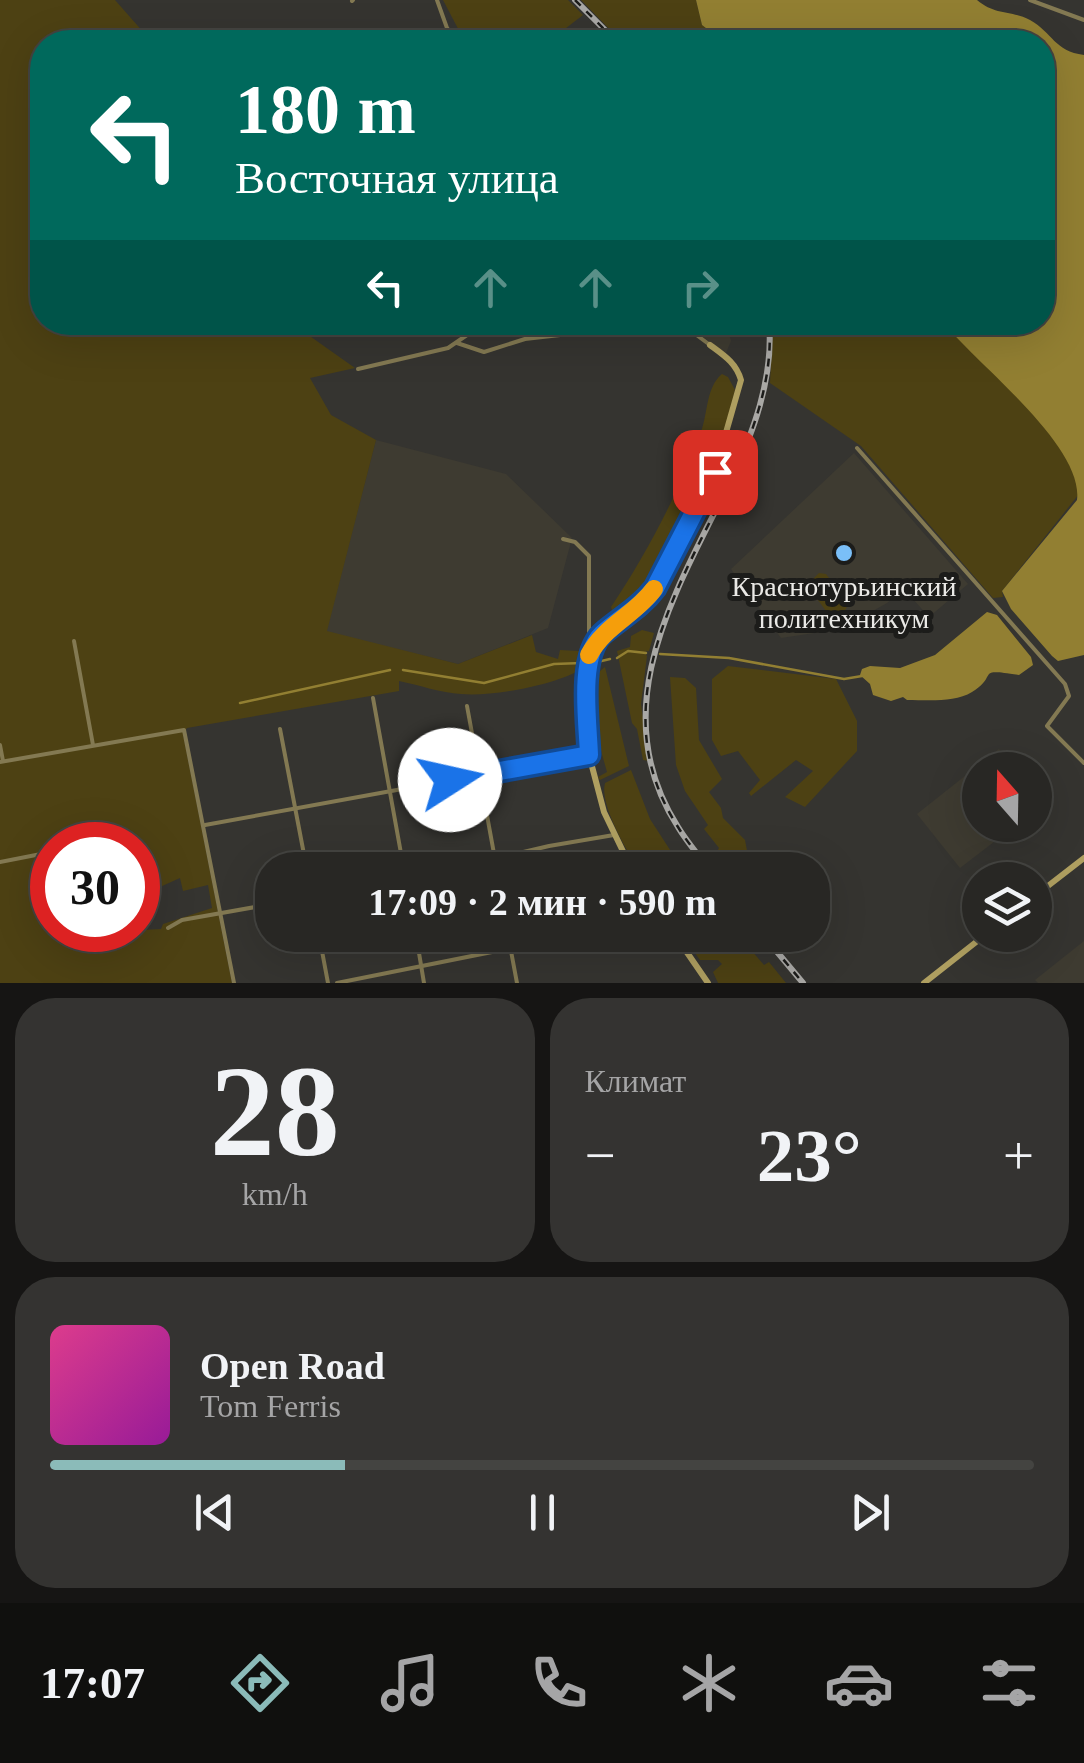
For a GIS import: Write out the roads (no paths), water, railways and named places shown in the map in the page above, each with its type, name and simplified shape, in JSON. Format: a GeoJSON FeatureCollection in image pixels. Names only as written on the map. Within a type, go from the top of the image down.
{"type":"FeatureCollection","features":[{"type":"Feature","properties":{"kind":"street"},"geometry":{"type":"LineString","coordinates":[[437,0],[448,30]]}},
{"type":"Feature","properties":{"kind":"street"},"geometry":{"type":"LineString","coordinates":[[1030,0],[1084,20]]}},
{"type":"Feature","properties":{"kind":"street"},"geometry":{"type":"LineString","coordinates":[[358,370],[434,352],[469,335]]}},
{"type":"Feature","properties":{"kind":"street"},"geometry":{"type":"LineString","coordinates":[[458,343],[484,352],[524,338],[557,335]]}},
{"type":"Feature","properties":{"kind":"street"},"geometry":{"type":"LineString","coordinates":[[589,655],[602,634],[642,604],[655,588],[715,472],[741,380],[730,359],[696,335]]}},
{"type":"Feature","properties":{"kind":"street"},"geometry":{"type":"LineString","coordinates":[[857,448],[1064,684],[1069,696],[1048,726],[1084,764]]}},
{"type":"Feature","properties":{"kind":"street"},"geometry":{"type":"LineString","coordinates":[[564,539],[575,542],[589,556],[589,755],[604,812],[622,852]]}},
{"type":"Feature","properties":{"kind":"street"},"geometry":{"type":"LineString","coordinates":[[74,641],[93,745]]}},
{"type":"Feature","properties":{"kind":"street"},"geometry":{"type":"LineString","coordinates":[[373,698],[401,852]]}},
{"type":"Feature","properties":{"kind":"street"},"geometry":{"type":"LineString","coordinates":[[467,706],[493,852]]}},
{"type":"Feature","properties":{"kind":"street"},"geometry":{"type":"LineString","coordinates":[[280,729],[304,852]]}},
{"type":"Feature","properties":{"kind":"street"},"geometry":{"type":"LineString","coordinates":[[0,745],[1,761],[184,730],[234,983]]}},
{"type":"Feature","properties":{"kind":"street"},"geometry":{"type":"LineString","coordinates":[[203,825],[589,755]]}},
{"type":"Feature","properties":{"kind":"street"},"geometry":{"type":"LineString","coordinates":[[527,852],[614,836]]}},
{"type":"Feature","properties":{"kind":"street"},"geometry":{"type":"LineString","coordinates":[[0,862],[30,856]]}},
{"type":"Feature","properties":{"kind":"street"},"geometry":{"type":"LineString","coordinates":[[1052,883],[1084,858]]}},
{"type":"Feature","properties":{"kind":"street"},"geometry":{"type":"LineString","coordinates":[[168,928],[182,920],[255,907]]}},
{"type":"Feature","properties":{"kind":"street"},"geometry":{"type":"LineString","coordinates":[[322,952],[328,983]]}},
{"type":"Feature","properties":{"kind":"street"},"geometry":{"type":"LineString","coordinates":[[419,952],[424,983]]}},
{"type":"Feature","properties":{"kind":"street"},"geometry":{"type":"LineString","coordinates":[[337,983],[485,952]]}},
{"type":"Feature","properties":{"kind":"street"},"geometry":{"type":"LineString","coordinates":[[511,952],[517,983]]}},
{"type":"Feature","properties":{"kind":"street"},"geometry":{"type":"LineString","coordinates":[[687,952],[708,983]]}},
{"type":"Feature","properties":{"kind":"street"},"geometry":{"type":"LineString","coordinates":[[924,983],[963,952]]}},
{"type":"Feature","properties":{"kind":"waterway"},"geometry":{"type":"LineString","coordinates":[[617,658],[628,651],[646,653]]}},
{"type":"Feature","properties":{"kind":"waterway"},"geometry":{"type":"LineString","coordinates":[[660,654],[729,658],[844,679],[862,676]]}},
{"type":"Feature","properties":{"kind":"waterway"},"geometry":{"type":"LineString","coordinates":[[593,663],[610,659]]}},
{"type":"Feature","properties":{"kind":"waterway"},"geometry":{"type":"LineString","coordinates":[[403,670],[484,683],[554,664],[582,663]]}},
{"type":"Feature","properties":{"kind":"waterway"},"geometry":{"type":"LineString","coordinates":[[240,703],[390,670]]}},
{"type":"Feature","properties":{"kind":"railway"},"geometry":{"type":"LineString","coordinates":[[575,0],[605,30]]}},
{"type":"Feature","properties":{"kind":"railway"},"geometry":{"type":"LineString","coordinates":[[695,852],[656,783],[646,739],[647,695],[655,651],[670,608],[754,426],[765,385],[770,335]]}},
{"type":"Feature","properties":{"kind":"railway"},"geometry":{"type":"LineString","coordinates":[[777,952],[803,983]]}},
{"type":"Feature","properties":{"kind":"place","name":"Краснотурьинский политехникум"},"geometry":{"type":"Point","coordinates":[844,553]}}]}
